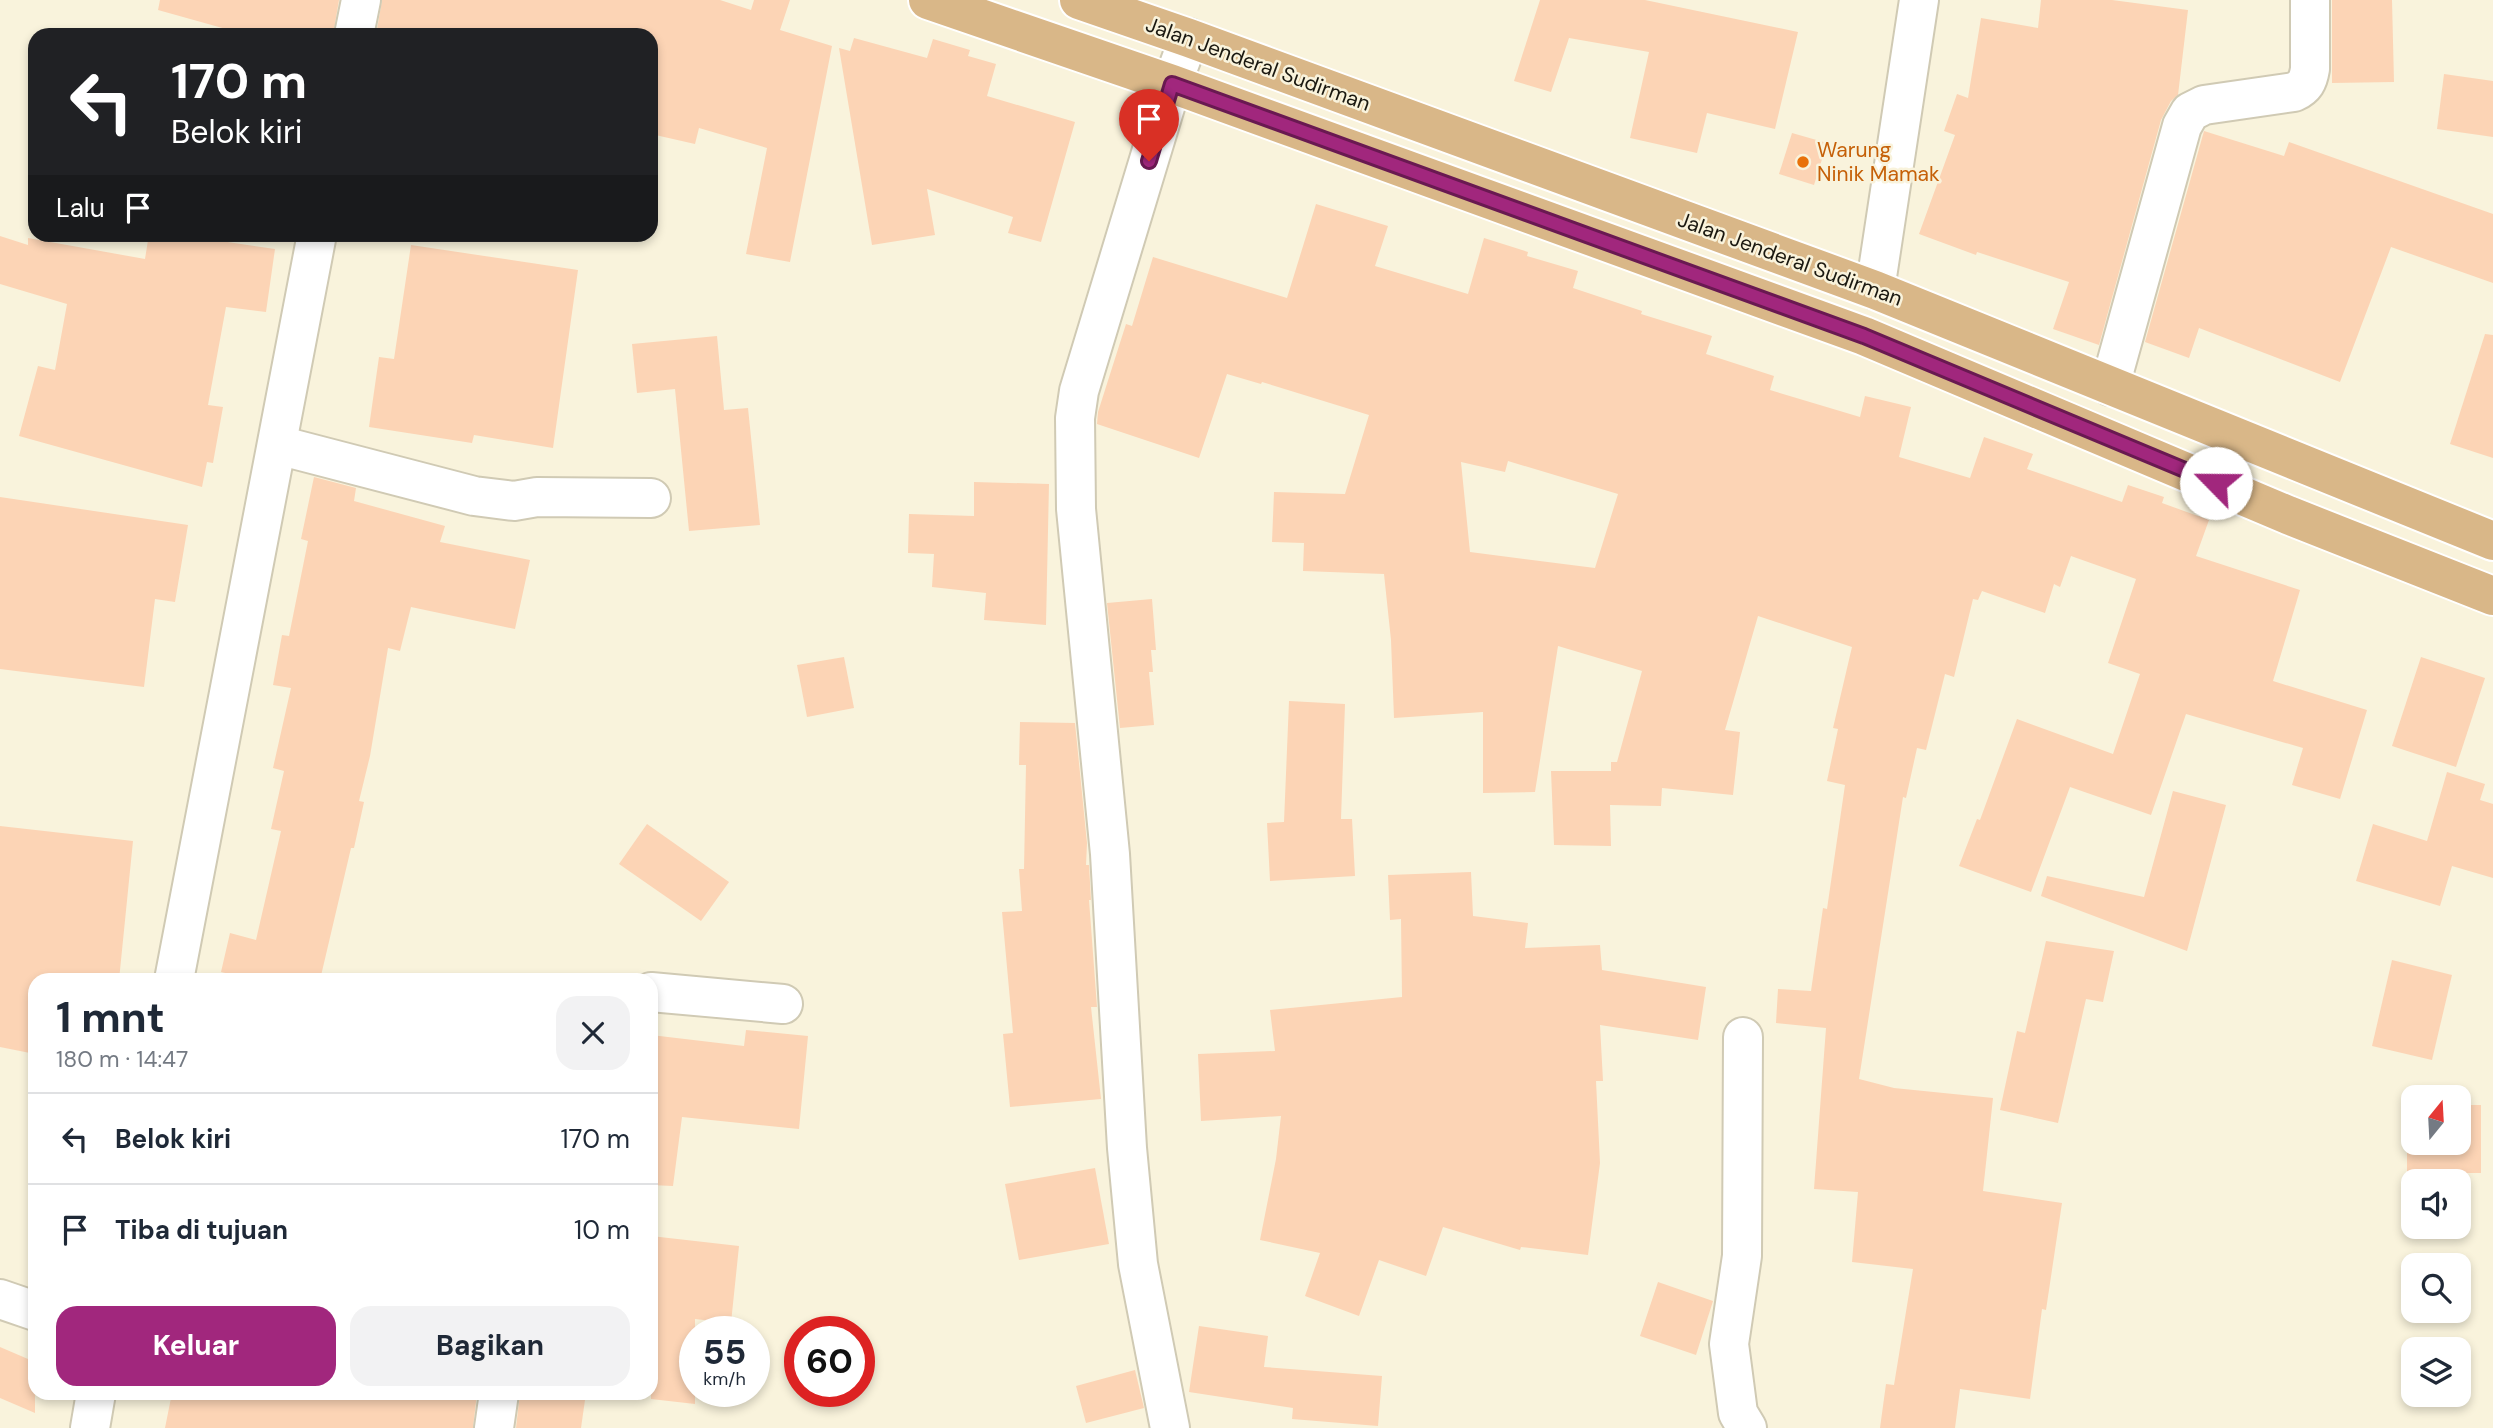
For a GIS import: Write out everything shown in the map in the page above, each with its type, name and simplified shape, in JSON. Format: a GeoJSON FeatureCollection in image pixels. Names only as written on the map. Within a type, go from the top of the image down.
{"type":"FeatureCollection","features":[{"type":"Feature","properties":{"kind":"main road"},"geometry":{"type":"LineString","coordinates":[[928,0],[1172,84],[1864,336],[2288,515],[2493,596]]}},
{"type":"Feature","properties":{"kind":"main road","name":"Jalan Jenderal Sudirman"},"geometry":{"type":"LineString","coordinates":[[1079,0],[1875,290],[2493,541]]}},
{"type":"Feature","properties":{"kind":"main road"},"geometry":{"type":"LineString","coordinates":[[2288,515],[2305,466]]}},
{"type":"Feature","properties":{"kind":"street"},"geometry":{"type":"LineString","coordinates":[[355,28],[361,0]]}},
{"type":"Feature","properties":{"kind":"street"},"geometry":{"type":"LineString","coordinates":[[1875,290],[1919,0]]}},
{"type":"Feature","properties":{"kind":"street"},"geometry":{"type":"LineString","coordinates":[[2110,386],[2182,126],[2190,112],[2204,105],[2294,92],[2302,88],[2310,69],[2310,0]]}},
{"type":"Feature","properties":{"kind":"street"},"geometry":{"type":"LineString","coordinates":[[1170,1428],[1137,1251],[1122,1073],[1110,854],[1076,509],[1074,418],[1079,391],[1172,84],[1189,38]]}},
{"type":"Feature","properties":{"kind":"street"},"geometry":{"type":"LineString","coordinates":[[175,973],[316,242]]}},
{"type":"Feature","properties":{"kind":"street"},"geometry":{"type":"LineString","coordinates":[[278,445],[474,496],[514,501],[537,497],[651,498]]}},
{"type":"Feature","properties":{"kind":"street"},"geometry":{"type":"LineString","coordinates":[[658,993],[783,1004]]}},
{"type":"Feature","properties":{"kind":"street"},"geometry":{"type":"LineString","coordinates":[[1743,1037],[1742,1256],[1729,1344],[1738,1413],[1747,1428]]}},
{"type":"Feature","properties":{"kind":"street"},"geometry":{"type":"LineString","coordinates":[[0,1299],[28,1309]]}},
{"type":"Feature","properties":{"kind":"street"},"geometry":{"type":"LineString","coordinates":[[90,1428],[95,1400]]}},
{"type":"Feature","properties":{"kind":"street"},"geometry":{"type":"LineString","coordinates":[[494,1428],[498,1400]]}},
{"type":"Feature","properties":{"kind":"building"},"geometry":{"type":"Polygon","coordinates":[[[160,0],[339,0],[334,28],[222,28],[158,10],[160,0]]]}},
{"type":"Feature","properties":{"kind":"building"},"geometry":{"type":"Polygon","coordinates":[[[382,0],[720,0],[751,10],[754,0],[790,0],[780,30],[832,46],[790,262],[746,254],[767,148],[699,128],[695,144],[658,136],[658,28],[377,28],[382,0]]]}},
{"type":"Feature","properties":{"kind":"building"},"geometry":{"type":"Polygon","coordinates":[[[1540,0],[1645,0],[1798,32],[1775,129],[1707,113],[1697,153],[1630,138],[1649,52],[1569,38],[1551,92],[1514,81],[1540,0]]]}},
{"type":"Feature","properties":{"kind":"building"},"geometry":{"type":"Polygon","coordinates":[[[2041,0],[2112,0],[2188,10],[2178,95],[2171,101],[2161,120],[2099,345],[2053,329],[2069,282],[1977,252],[1976,255],[1919,234],[1955,135],[1944,131],[1957,94],[1968,98],[1981,18],[2038,28],[2041,0]]]}},
{"type":"Feature","properties":{"kind":"building"},"geometry":{"type":"Polygon","coordinates":[[[2332,0],[2392,0],[2394,82],[2332,83],[2332,0]]]}},
{"type":"Feature","properties":{"kind":"building"},"geometry":{"type":"Polygon","coordinates":[[[854,38],[927,58],[933,39],[970,50],[968,56],[996,64],[987,96],[1075,122],[1041,242],[1008,233],[1013,217],[927,189],[935,235],[872,245],[839,48],[850,51],[854,38]]]}},
{"type":"Feature","properties":{"kind":"building"},"geometry":{"type":"Polygon","coordinates":[[[2444,74],[2493,81],[2493,137],[2437,129],[2444,74]]]}},
{"type":"Feature","properties":{"kind":"building"},"geometry":{"type":"Polygon","coordinates":[[[2204,131],[2284,156],[2289,142],[2493,214],[2493,283],[2391,247],[2340,382],[2199,328],[2189,358],[2145,342],[2204,131]]]}},
{"type":"Feature","properties":{"kind":"building"},"geometry":{"type":"Polygon","coordinates":[[[1792,133],[1827,143],[1814,185],[1779,174],[1792,133]]]}},
{"type":"Feature","properties":{"kind":"building"},"geometry":{"type":"Polygon","coordinates":[[[1316,204],[1388,226],[1375,266],[1468,294],[1484,238],[1528,252],[1527,256],[1578,271],[1573,288],[1642,311],[1641,314],[1712,336],[1706,354],[1774,376],[1770,390],[1860,417],[1865,396],[1911,407],[1899,457],[1970,478],[1984,437],[2033,454],[2027,469],[2122,502],[2128,485],[2164,497],[2162,503],[2209,520],[2196,556],[2300,590],[2273,681],[2367,710],[2340,799],[2292,785],[2303,748],[2186,714],[2151,815],[2070,787],[2031,892],[1959,866],[1977,819],[1980,820],[2017,719],[2113,754],[2140,674],[2108,663],[2136,579],[2071,556],[2060,587],[2054,584],[2045,613],[1982,591],[1978,600],[1973,599],[1954,677],[1945,674],[1926,750],[1917,748],[1906,798],[1903,797],[1859,1079],[1894,1088],[1993,1098],[1983,1191],[2062,1203],[2046,1310],[2042,1309],[2030,1399],[1960,1389],[1955,1428],[1880,1428],[1886,1384],[1894,1385],[1913,1269],[1852,1262],[1858,1192],[1814,1189],[1826,1028],[1776,1023],[1778,989],[1811,991],[1823,908],[1827,909],[1845,785],[1827,781],[1838,729],[1833,728],[1852,647],[1758,616],[1725,730],[1740,732],[1733,795],[1662,788],[1661,806],[1610,805],[1611,846],[1554,845],[1551,771],[1611,771],[1611,762],[1617,762],[1642,671],[1558,646],[1535,792],[1483,793],[1483,712],[1394,718],[1391,640],[1384,574],[1303,571],[1304,543],[1272,542],[1274,492],[1345,494],[1369,415],[1227,374],[1199,458],[1097,424],[1098,412],[1126,324],[1132,326],[1153,257],[1287,298],[1316,204]],[[1508,461],[1505,472],[1461,462],[1470,552],[1595,568],[1618,494],[1508,461]]]}},
{"type":"Feature","properties":{"kind":"building"},"geometry":{"type":"Polygon","coordinates":[[[0,236],[28,245],[28,242],[50,242],[145,259],[148,242],[228,242],[275,249],[266,312],[226,307],[208,405],[223,407],[213,463],[207,462],[202,487],[19,436],[38,366],[55,370],[67,304],[0,284],[0,236]]]}},
{"type":"Feature","properties":{"kind":"building"},"geometry":{"type":"Polygon","coordinates":[[[411,245],[578,270],[553,448],[474,435],[472,443],[369,427],[379,357],[394,359],[411,245]]]}},
{"type":"Feature","properties":{"kind":"building"},"geometry":{"type":"Polygon","coordinates":[[[2485,334],[2493,335],[2493,458],[2450,444],[2485,334]]]}},
{"type":"Feature","properties":{"kind":"building"},"geometry":{"type":"Polygon","coordinates":[[[717,336],[724,410],[748,408],[760,525],[689,531],[675,389],[637,393],[632,344],[717,336]]]}},
{"type":"Feature","properties":{"kind":"building"},"geometry":{"type":"Polygon","coordinates":[[[314,477],[356,488],[354,501],[445,526],[440,542],[530,560],[515,629],[411,607],[400,651],[388,648],[370,756],[359,801],[364,802],[322,973],[225,973],[221,972],[230,933],[256,940],[281,831],[271,829],[284,771],[273,768],[291,688],[273,685],[282,635],[289,636],[308,541],[301,539],[314,477]]]}},
{"type":"Feature","properties":{"kind":"building"},"geometry":{"type":"Polygon","coordinates":[[[974,482],[1049,484],[1046,625],[984,620],[986,593],[932,587],[934,554],[908,553],[909,514],[974,516],[974,482]]]}},
{"type":"Feature","properties":{"kind":"building"},"geometry":{"type":"Polygon","coordinates":[[[0,497],[188,525],[175,602],[155,599],[144,687],[0,669],[0,497]]]}},
{"type":"Feature","properties":{"kind":"building"},"geometry":{"type":"Polygon","coordinates":[[[1152,599],[1156,650],[1151,650],[1153,672],[1149,672],[1154,725],[1120,728],[1107,603],[1152,599]]]}},
{"type":"Feature","properties":{"kind":"building"},"geometry":{"type":"Polygon","coordinates":[[[844,657],[854,708],[807,717],[797,665],[844,657]]]}},
{"type":"Feature","properties":{"kind":"building"},"geometry":{"type":"Polygon","coordinates":[[[2421,657],[2485,678],[2456,767],[2392,746],[2421,657]]]}},
{"type":"Feature","properties":{"kind":"building"},"geometry":{"type":"Polygon","coordinates":[[[1289,701],[1345,704],[1341,819],[1352,819],[1355,876],[1270,881],[1267,823],[1284,822],[1289,701]]]}},
{"type":"Feature","properties":{"kind":"building"},"geometry":{"type":"Polygon","coordinates":[[[1020,722],[1075,723],[1087,843],[1086,865],[1089,865],[1097,1007],[1091,1007],[1101,1099],[1010,1107],[1003,1034],[1013,1033],[1002,912],[1022,911],[1019,869],[1024,869],[1026,765],[1019,765],[1020,722]]]}},
{"type":"Feature","properties":{"kind":"building"},"geometry":{"type":"Polygon","coordinates":[[[2447,772],[2485,784],[2480,800],[2493,804],[2493,878],[2452,866],[2440,906],[2356,881],[2373,824],[2427,841],[2447,772]]]}},
{"type":"Feature","properties":{"kind":"building"},"geometry":{"type":"Polygon","coordinates":[[[2173,791],[2226,805],[2187,951],[2041,896],[2047,876],[2144,897],[2173,791]]]}},
{"type":"Feature","properties":{"kind":"building"},"geometry":{"type":"Polygon","coordinates":[[[647,824],[729,882],[701,921],[619,864],[647,824]]]}},
{"type":"Feature","properties":{"kind":"building"},"geometry":{"type":"Polygon","coordinates":[[[0,826],[133,841],[120,973],[28,973],[28,1053],[0,1047],[0,826]]]}},
{"type":"Feature","properties":{"kind":"building"},"geometry":{"type":"Polygon","coordinates":[[[1471,872],[1473,916],[1528,923],[1525,948],[1600,945],[1602,970],[1706,987],[1698,1040],[1600,1025],[1603,1081],[1596,1081],[1600,1163],[1588,1255],[1521,1247],[1520,1250],[1443,1227],[1426,1276],[1379,1260],[1359,1316],[1305,1296],[1320,1253],[1260,1240],[1276,1159],[1281,1116],[1201,1121],[1198,1054],[1275,1051],[1270,1010],[1402,997],[1401,919],[1390,920],[1388,875],[1471,872]]]}},
{"type":"Feature","properties":{"kind":"building"},"geometry":{"type":"Polygon","coordinates":[[[2046,941],[2114,951],[2103,1002],[2086,999],[2058,1123],[2000,1110],[2017,1031],[2025,1033],[2046,941]]]}},
{"type":"Feature","properties":{"kind":"building"},"geometry":{"type":"Polygon","coordinates":[[[2392,960],[2452,975],[2432,1060],[2372,1046],[2392,960]]]}},
{"type":"Feature","properties":{"kind":"building"},"geometry":{"type":"Polygon","coordinates":[[[746,1030],[808,1036],[799,1129],[682,1117],[673,1186],[658,1185],[658,1036],[744,1046],[746,1030]]]}},
{"type":"Feature","properties":{"kind":"building"},"geometry":{"type":"Polygon","coordinates":[[[2471,1105],[2481,1105],[2481,1173],[2471,1173],[2471,1169],[2407,1169],[2407,1155],[2471,1155],[2471,1105]]]}},
{"type":"Feature","properties":{"kind":"building"},"geometry":{"type":"Polygon","coordinates":[[[1095,1168],[1109,1244],[1019,1260],[1005,1184],[1095,1168]]]}},
{"type":"Feature","properties":{"kind":"building"},"geometry":{"type":"Polygon","coordinates":[[[658,1237],[739,1246],[732,1316],[679,1316],[679,1402],[658,1400],[658,1237]]]}},
{"type":"Feature","properties":{"kind":"building"},"geometry":{"type":"Polygon","coordinates":[[[1658,1282],[1713,1301],[1696,1355],[1640,1336],[1658,1282]]]}},
{"type":"Feature","properties":{"kind":"building"},"geometry":{"type":"Polygon","coordinates":[[[1199,1326],[1268,1336],[1264,1367],[1382,1376],[1378,1426],[1292,1419],[1293,1408],[1189,1392],[1199,1326]]]}},
{"type":"Feature","properties":{"kind":"building"},"geometry":{"type":"Polygon","coordinates":[[[0,1347],[28,1359],[28,1400],[35,1400],[35,1413],[0,1398],[0,1347]]]}},
{"type":"Feature","properties":{"kind":"building"},"geometry":{"type":"Polygon","coordinates":[[[1135,1370],[1144,1408],[1086,1423],[1076,1386],[1135,1370]]]}},
{"type":"Feature","properties":{"kind":"building"},"geometry":{"type":"Polygon","coordinates":[[[171,1400],[476,1400],[473,1428],[165,1428],[171,1400]]]}},
{"type":"Feature","properties":{"kind":"building"},"geometry":{"type":"Polygon","coordinates":[[[519,1400],[585,1400],[581,1428],[516,1428],[519,1400]]]}},
{"type":"Feature","properties":{"kind":"place","name":"Warung Ninik Mamak"},"geometry":{"type":"Point","coordinates":[1803,162]}},
{"type":"Feature","properties":{"kind":"route"},"geometry":{"type":"LineString","coordinates":[[1149,161],[1172,84],[1864,336],[2216,483]]}}]}
